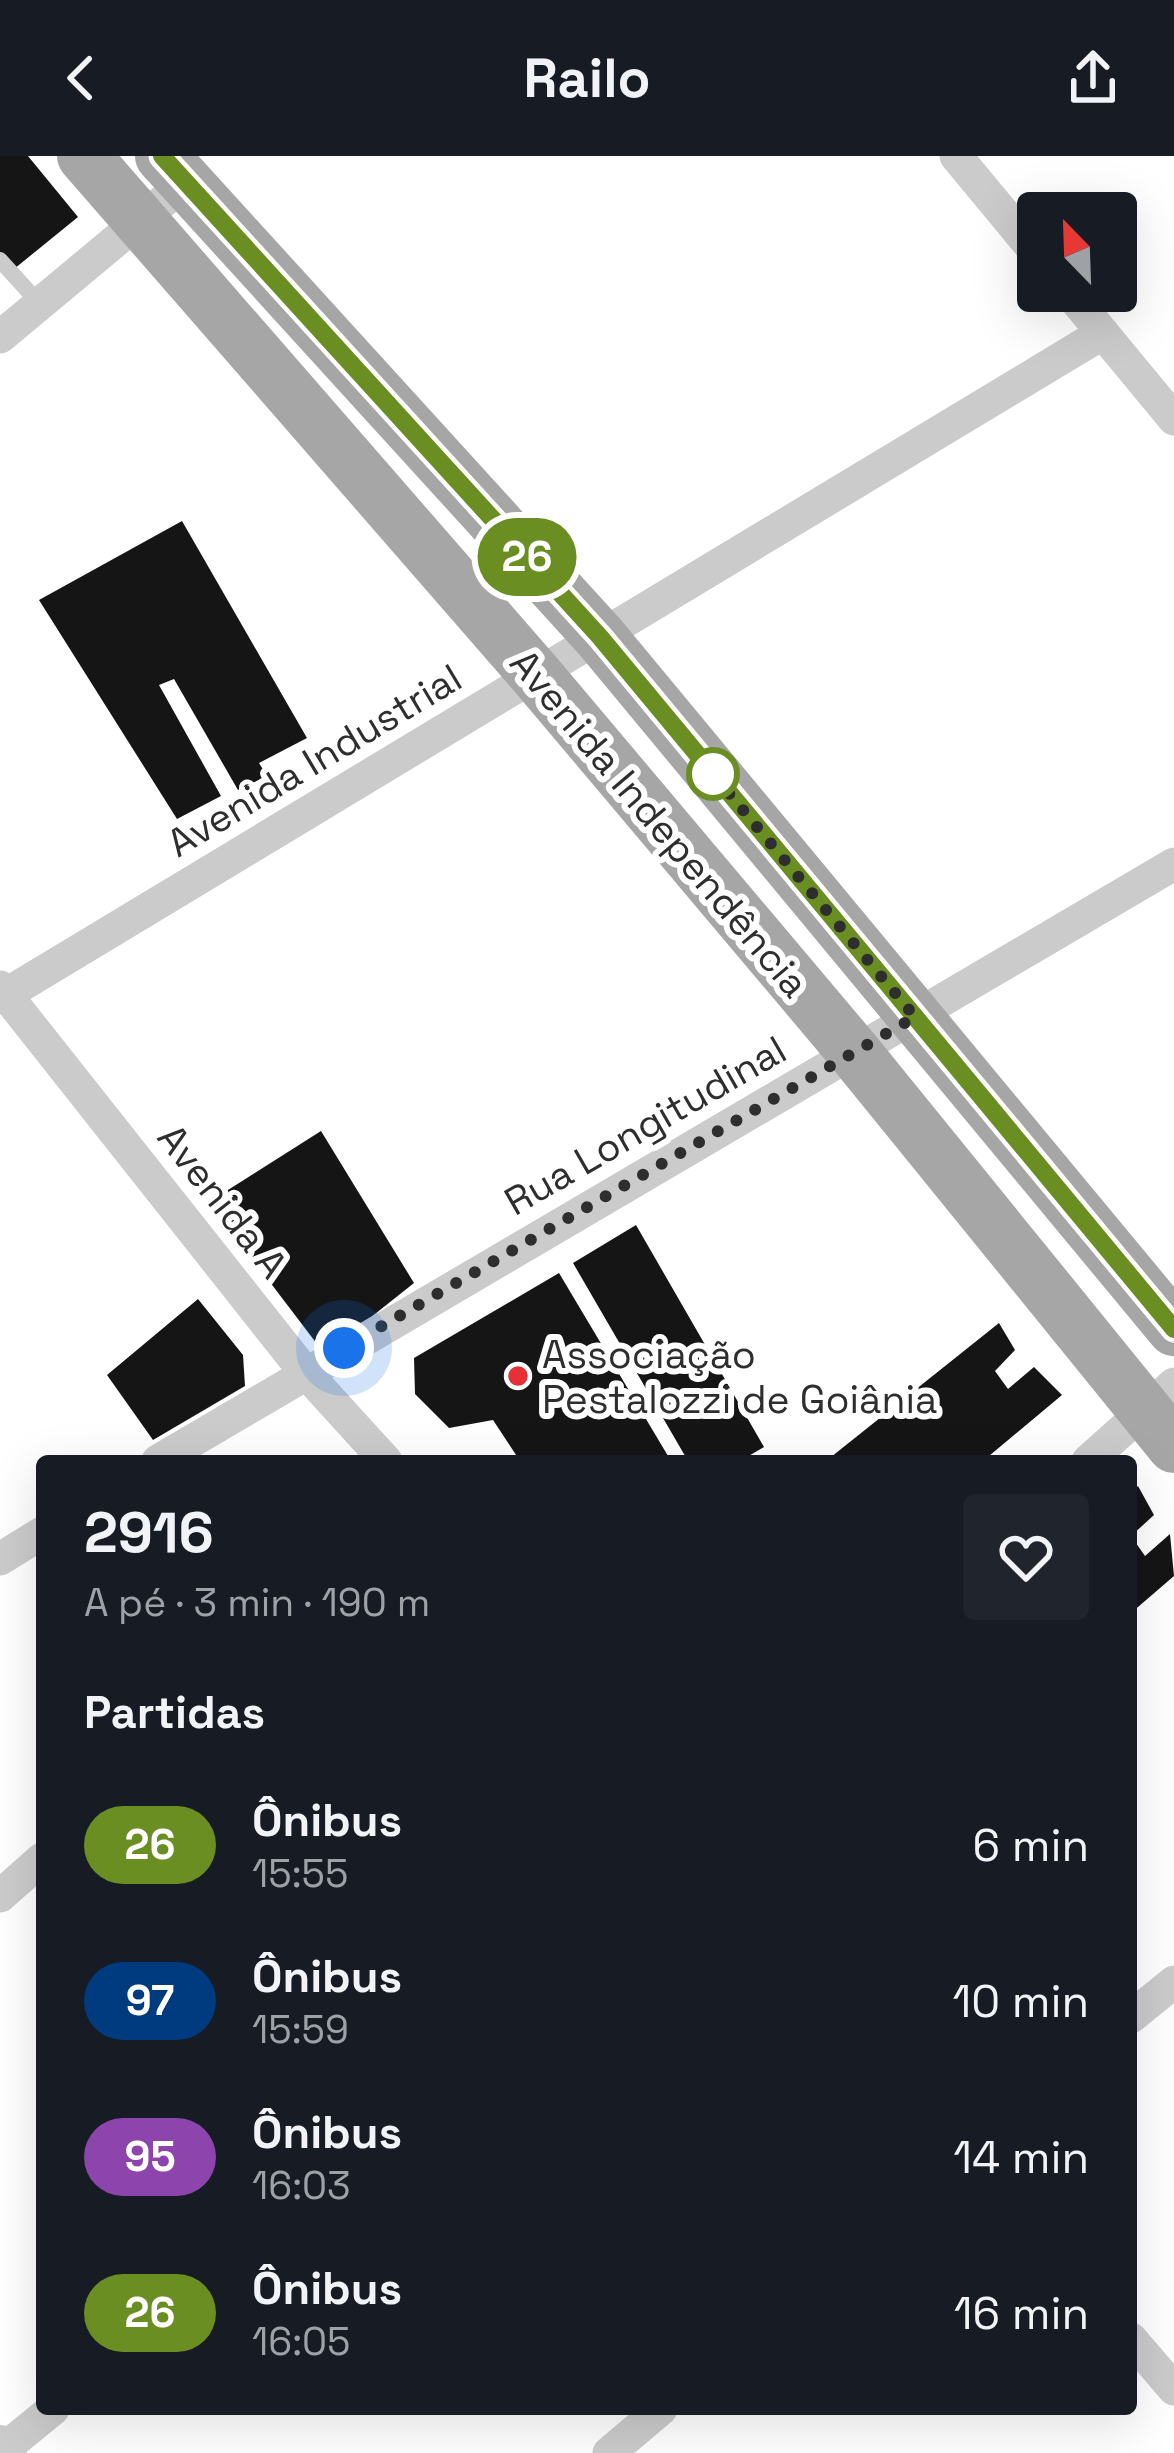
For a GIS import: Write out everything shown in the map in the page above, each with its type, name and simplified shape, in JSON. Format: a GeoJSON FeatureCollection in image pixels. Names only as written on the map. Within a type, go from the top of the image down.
{"type":"FeatureCollection","features":[{"type":"Feature","properties":{"kind":"main road","name":"Avenida Independência"},"geometry":{"type":"LineString","coordinates":[[84,156],[536,675],[1165,1415]]}},
{"type":"Feature","properties":{"kind":"main road","name":"Avenida Independência"},"geometry":{"type":"LineString","coordinates":[[174,170],[600,637],[1174,1329]]}},
{"type":"Feature","properties":{"kind":"street"},"geometry":{"type":"LineString","coordinates":[[956,156],[1017,230]]}},
{"type":"Feature","properties":{"kind":"street"},"geometry":{"type":"LineString","coordinates":[[0,337],[139,223],[174,170]]}},
{"type":"Feature","properties":{"kind":"street"},"geometry":{"type":"LineString","coordinates":[[1086,312],[1174,419]]}},
{"type":"Feature","properties":{"kind":"street","name":"Avenida Industrial"},"geometry":{"type":"LineString","coordinates":[[2,993],[1103,333]]}},
{"type":"Feature","properties":{"kind":"street","name":"Rua Longitudinal"},"geometry":{"type":"LineString","coordinates":[[168,1455],[1174,864]]}},
{"type":"Feature","properties":{"kind":"street","name":"Avenida A"},"geometry":{"type":"LineString","coordinates":[[2,993],[304,1371],[381,1455]]}},
{"type":"Feature","properties":{"kind":"street"},"geometry":{"type":"LineString","coordinates":[[1098,1455],[1165,1415]]}},
{"type":"Feature","properties":{"kind":"street"},"geometry":{"type":"LineString","coordinates":[[0,1559],[36,1537]]}},
{"type":"Feature","properties":{"kind":"street"},"geometry":{"type":"LineString","coordinates":[[0,1896],[36,1864]]}},
{"type":"Feature","properties":{"kind":"street"},"geometry":{"type":"LineString","coordinates":[[1137,2013],[1174,1982]]}},
{"type":"Feature","properties":{"kind":"street"},"geometry":{"type":"LineString","coordinates":[[1137,2346],[1174,2390]]}},
{"type":"Feature","properties":{"kind":"street"},"geometry":{"type":"LineString","coordinates":[[3,2450],[46,2415]]}},
{"type":"Feature","properties":{"kind":"street"},"geometry":{"type":"LineString","coordinates":[[609,2453],[655,2415]]}},
{"type":"Feature","properties":{"kind":"lane"},"geometry":{"type":"LineString","coordinates":[[0,260],[39,303]]}},
{"type":"Feature","properties":{"kind":"building"},"geometry":{"type":"Polygon","coordinates":[[[0,156],[28,156],[78,217],[14,269],[0,252],[0,156]]]}},
{"type":"Feature","properties":{"kind":"building"},"geometry":{"type":"Polygon","coordinates":[[[182,521],[307,738],[259,763],[267,776],[238,790],[174,679],[159,685],[221,796],[177,819],[39,600],[182,521]]]}},
{"type":"Feature","properties":{"kind":"building"},"geometry":{"type":"Polygon","coordinates":[[[321,1131],[414,1283],[346,1337],[317,1344],[209,1202],[321,1131]]]}},
{"type":"Feature","properties":{"kind":"building"},"geometry":{"type":"Polygon","coordinates":[[[636,1225],[764,1447],[750,1455],[685,1455],[573,1263],[636,1225]]]}},
{"type":"Feature","properties":{"kind":"building","name":"Associação Pestalozzi de Goiânia"},"geometry":{"type":"Polygon","coordinates":[[[559,1273],[667,1455],[516,1455],[493,1420],[449,1428],[415,1394],[414,1358],[559,1273]]]}},
{"type":"Feature","properties":{"kind":"building"},"geometry":{"type":"Polygon","coordinates":[[[198,1299],[243,1355],[245,1386],[153,1440],[107,1375],[198,1299]]]}},
{"type":"Feature","properties":{"kind":"building"},"geometry":{"type":"Polygon","coordinates":[[[999,1323],[1015,1350],[995,1371],[1008,1389],[1034,1367],[1062,1395],[990,1455],[834,1455],[999,1323]]]}},
{"type":"Feature","properties":{"kind":"building"},"geometry":{"type":"Polygon","coordinates":[[[1138,1486],[1154,1515],[1137,1531],[1138,1486]]]}},
{"type":"Feature","properties":{"kind":"building"},"geometry":{"type":"Polygon","coordinates":[[[1170,1534],[1174,1576],[1137,1608],[1137,1545],[1145,1556],[1170,1534]]]}},
{"type":"Feature","properties":{"kind":"bus line","name":"26"},"geometry":{"type":"LineString","coordinates":[[162,156],[600,637],[1174,1329]]}},
{"type":"Feature","properties":{"kind":"place","name":"Associação Pestalozzi de Goiânia"},"geometry":{"type":"Point","coordinates":[518,1376]}},
{"type":"Feature","properties":{"kind":"route"},"geometry":{"type":"LineString","coordinates":[[344,1348],[915,1017],[713,774]]}}]}
